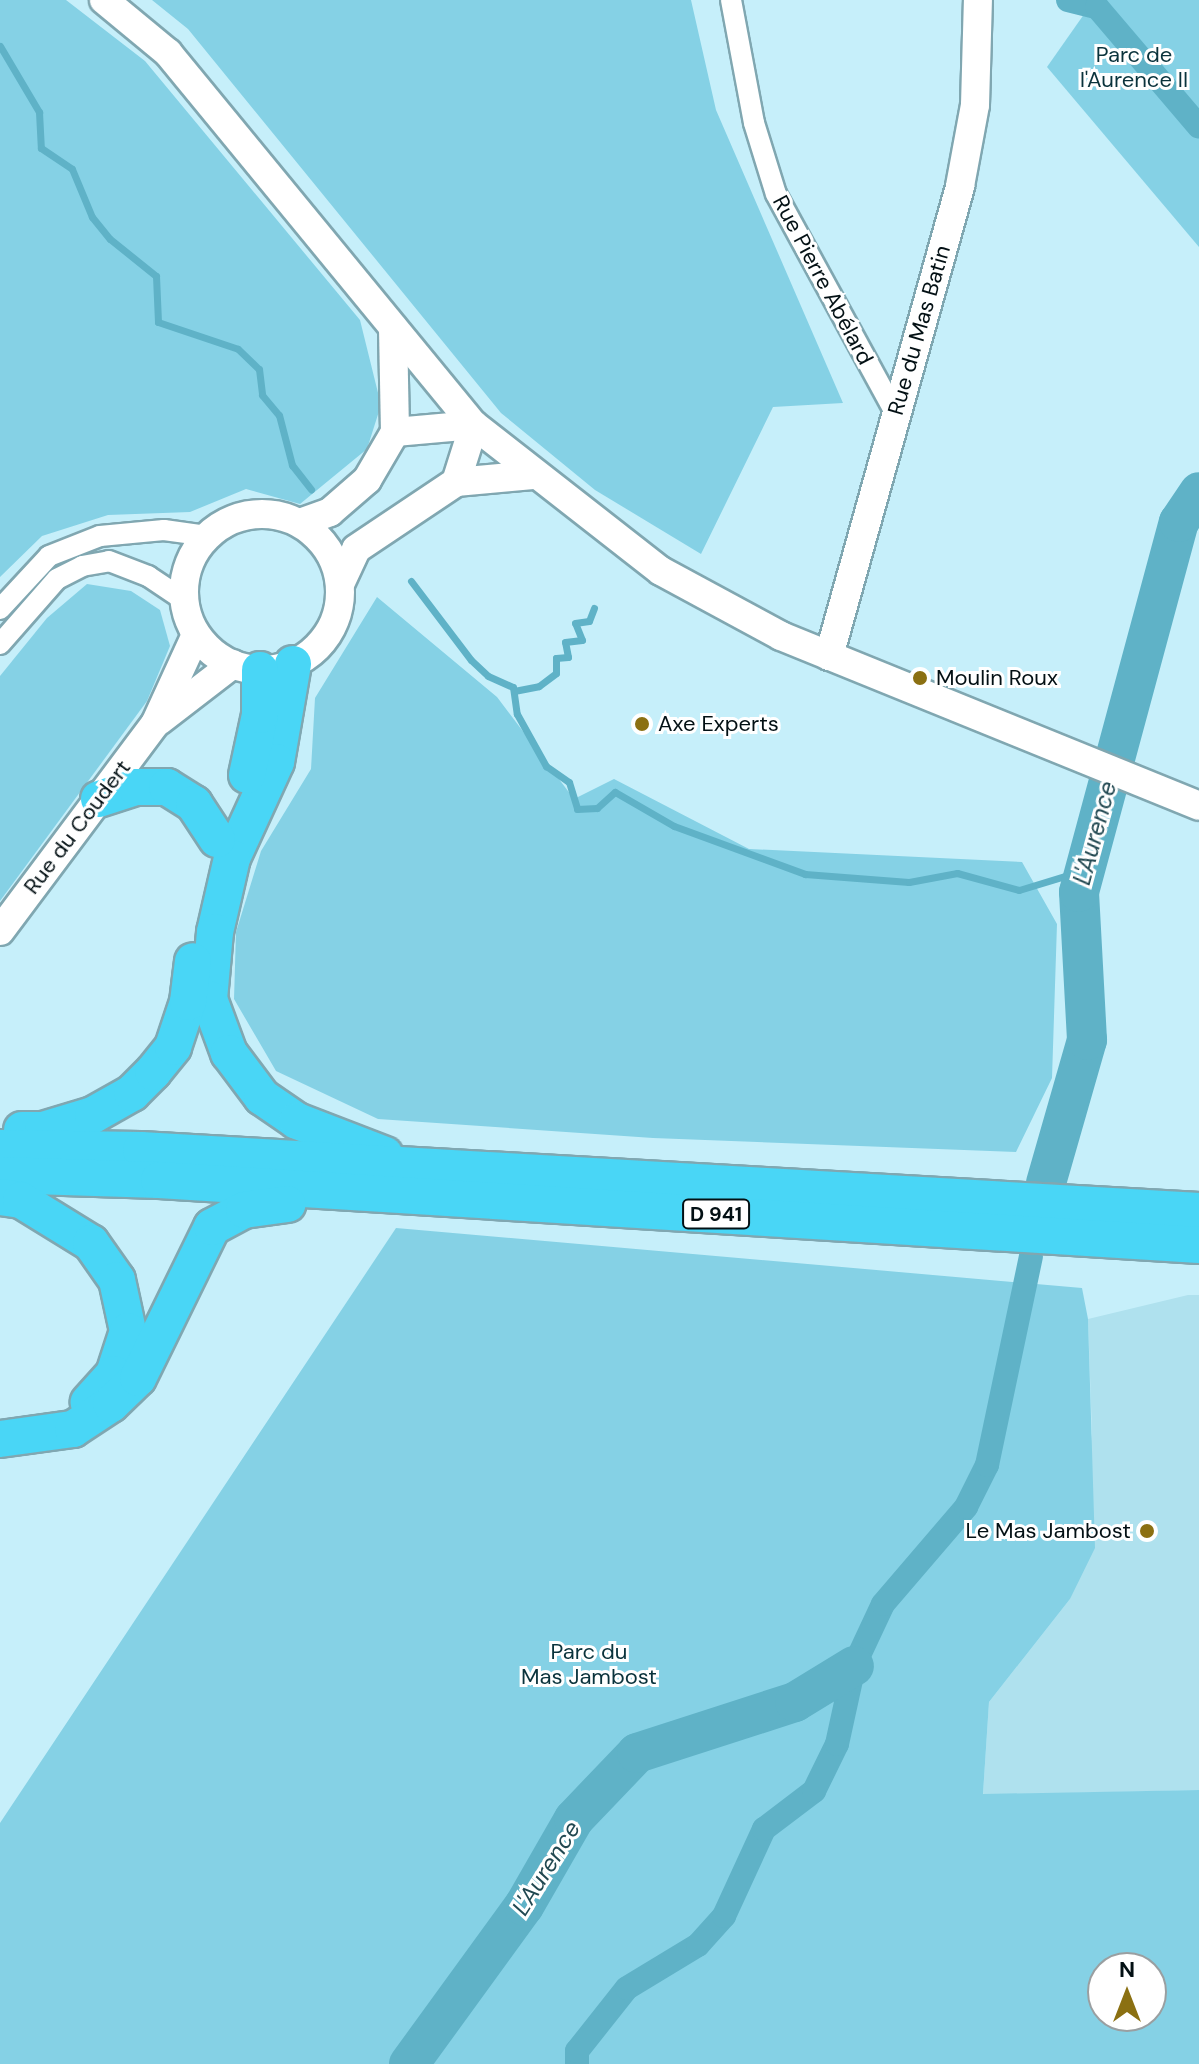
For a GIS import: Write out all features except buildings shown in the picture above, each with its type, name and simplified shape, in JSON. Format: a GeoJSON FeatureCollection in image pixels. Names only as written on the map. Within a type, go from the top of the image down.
{"type":"FeatureCollection","features":[{"type":"Feature","properties":{"kind":"highway"},"geometry":{"type":"LineString","coordinates":[[0,1130],[43,1130],[93,1115],[132,1093],[173,1047],[188,1002],[203,884],[217,839],[242,791],[255,750],[262,666]]}},
{"type":"Feature","properties":{"kind":"highway"},"geometry":{"type":"LineString","coordinates":[[262,666],[276,762],[232,858],[215,932],[209,999],[229,1053],[262,1097],[297,1121],[419,1181]]}},
{"type":"Feature","properties":{"kind":"highway"},"geometry":{"type":"LineString","coordinates":[[99,799],[136,787],[167,787],[194,804],[217,839]]}},
{"type":"Feature","properties":{"kind":"highway","name":"D 941"},"geometry":{"type":"LineString","coordinates":[[0,1148],[141,1150],[419,1181],[1199,1245]]}},
{"type":"Feature","properties":{"kind":"highway","name":"D 941"},"geometry":{"type":"LineString","coordinates":[[0,1175],[419,1181],[1199,1211]]}},
{"type":"Feature","properties":{"kind":"highway"},"geometry":{"type":"LineString","coordinates":[[0,1439],[73,1429],[138,1378],[212,1227],[228,1215],[267,1204],[364,1208],[419,1181]]}},
{"type":"Feature","properties":{"kind":"highway"},"geometry":{"type":"LineString","coordinates":[[0,1197],[21,1200],[91,1243],[117,1280],[128,1331],[114,1374],[98,1397],[65,1415],[35,1421],[0,1417]]}},
{"type":"Feature","properties":{"kind":"street"},"geometry":{"type":"LineString","coordinates":[[104,0],[168,53],[474,425],[533,475],[661,571],[714,604],[829,656],[1195,806]]}},
{"type":"Feature","properties":{"kind":"street","name":"Rue Pierre Abélard"},"geometry":{"type":"LineString","coordinates":[[731,0],[754,123],[776,194],[896,414]]}},
{"type":"Feature","properties":{"kind":"street","name":"Rue du Mas Batin"},"geometry":{"type":"LineString","coordinates":[[829,656],[960,186],[975,105],[978,0]]}},
{"type":"Feature","properties":{"kind":"street"},"geometry":{"type":"LineString","coordinates":[[300,523],[330,512],[367,480],[395,432],[393,328]]}},
{"type":"Feature","properties":{"kind":"street"},"geometry":{"type":"LineString","coordinates":[[395,432],[474,425]]}},
{"type":"Feature","properties":{"kind":"street"},"geometry":{"type":"LineString","coordinates":[[456,482],[474,425]]}},
{"type":"Feature","properties":{"kind":"street"},"geometry":{"type":"LineString","coordinates":[[340,584],[334,560],[320,539],[300,523],[276,515],[251,514],[207,536],[189,566],[184,600],[196,635],[262,666],[330,632],[340,584],[356,549],[456,482],[533,475]]}},
{"type":"Feature","properties":{"kind":"street"},"geometry":{"type":"LineString","coordinates":[[0,609],[49,556],[100,536],[164,530],[207,536]]}},
{"type":"Feature","properties":{"kind":"street"},"geometry":{"type":"LineString","coordinates":[[0,644],[57,579],[82,566],[109,561],[148,576],[184,600]]}},
{"type":"Feature","properties":{"kind":"street","name":"Rue du Coudert"},"geometry":{"type":"LineString","coordinates":[[0,931],[155,724],[196,635]]}},
{"type":"Feature","properties":{"kind":"street","name":"Rue du Coudert"},"geometry":{"type":"LineString","coordinates":[[155,724],[262,666]]}},
{"type":"Feature","properties":{"kind":"shaded area","name":"Le Mas Jambost"},"geometry":{"type":"Polygon","coordinates":[[[1199,1295],[1199,1790],[983,1795],[989,1702],[1070,1599],[1092,1434],[1088,1319],[1199,1295]]]}},
{"type":"Feature","properties":{"kind":"green space"},"geometry":{"type":"Polygon","coordinates":[[[0,0],[66,0],[145,61],[360,320],[381,405],[367,449],[300,504],[246,489],[190,512],[108,515],[42,536],[0,577],[0,0]]]}},
{"type":"Feature","properties":{"kind":"green space"},"geometry":{"type":"Polygon","coordinates":[[[152,0],[691,0],[716,110],[843,403],[773,407],[701,554],[595,490],[501,413],[188,29],[152,0]]]}},
{"type":"Feature","properties":{"kind":"green space","name":"Parc de l'Aurence II"},"geometry":{"type":"Polygon","coordinates":[[[1094,0],[1199,0],[1199,247],[1047,67],[1094,0]]]}},
{"type":"Feature","properties":{"kind":"green space"},"geometry":{"type":"Polygon","coordinates":[[[87,584],[131,591],[160,610],[170,646],[147,701],[0,901],[0,676],[47,618],[87,584]]]}},
{"type":"Feature","properties":{"kind":"green space"},"geometry":{"type":"Polygon","coordinates":[[[377,597],[497,697],[574,799],[614,779],[749,849],[1022,862],[1057,924],[1052,1078],[1016,1152],[653,1138],[378,1119],[276,1071],[234,999],[236,932],[261,851],[311,769],[315,698],[377,597]]]}},
{"type":"Feature","properties":{"kind":"green space","name":"Parc du Mas Jambost"},"geometry":{"type":"Polygon","coordinates":[[[396,1228],[1082,1288],[1088,1319],[1095,1548],[1070,1599],[989,1702],[983,1794],[1199,1790],[1199,2064],[0,2064],[0,1823],[396,1228]]]}},
{"type":"Feature","properties":{"kind":"waterway","name":"L'Aurence"},"geometry":{"type":"LineString","coordinates":[[1068,0],[1097,7],[1199,127]]}},
{"type":"Feature","properties":{"kind":"waterway"},"geometry":{"type":"LineString","coordinates":[[0,46],[39,112],[41,148],[72,169],[92,217],[110,239],[156,276],[158,322],[238,349],[259,369],[262,395],[279,415],[292,465],[311,489]]}},
{"type":"Feature","properties":{"kind":"waterway","name":"L'Aurence"},"geometry":{"type":"LineString","coordinates":[[1046,1183],[1087,1040],[1079,892],[1179,522],[1199,492]]}},
{"type":"Feature","properties":{"kind":"waterway"},"geometry":{"type":"LineString","coordinates":[[411,581],[471,660],[488,676],[513,687],[517,714],[546,766],[569,782],[577,809],[597,808],[615,792],[674,826],[805,874],[909,882],[957,873],[1019,890],[1085,870]]}},
{"type":"Feature","properties":{"kind":"waterway"},"geometry":{"type":"LineString","coordinates":[[514,691],[539,686],[556,673],[556,658],[568,657],[565,642],[582,640],[575,623],[589,621],[594,608]]}},
{"type":"Feature","properties":{"kind":"waterway","name":"L'Aurence"},"geometry":{"type":"LineString","coordinates":[[577,2064],[577,2051],[627,1988],[698,1945],[724,1916],[764,1829],[814,1791],[837,1744],[854,1666],[883,1604],[966,1507],[987,1465],[1031,1257]]}},
{"type":"Feature","properties":{"kind":"waterway","name":"L'Aurence"},"geometry":{"type":"LineString","coordinates":[[409,2064],[524,1906],[574,1819],[637,1753],[795,1702],[854,1666]]}},
{"type":"Feature","properties":{"kind":"place","name":"Moulin Roux"},"geometry":{"type":"Point","coordinates":[920,678]}},
{"type":"Feature","properties":{"kind":"place","name":"Axe Experts"},"geometry":{"type":"Point","coordinates":[642,724]}},
{"type":"Feature","properties":{"kind":"place","name":"Le Mas Jambost"},"geometry":{"type":"Point","coordinates":[1147,1531]}}]}
